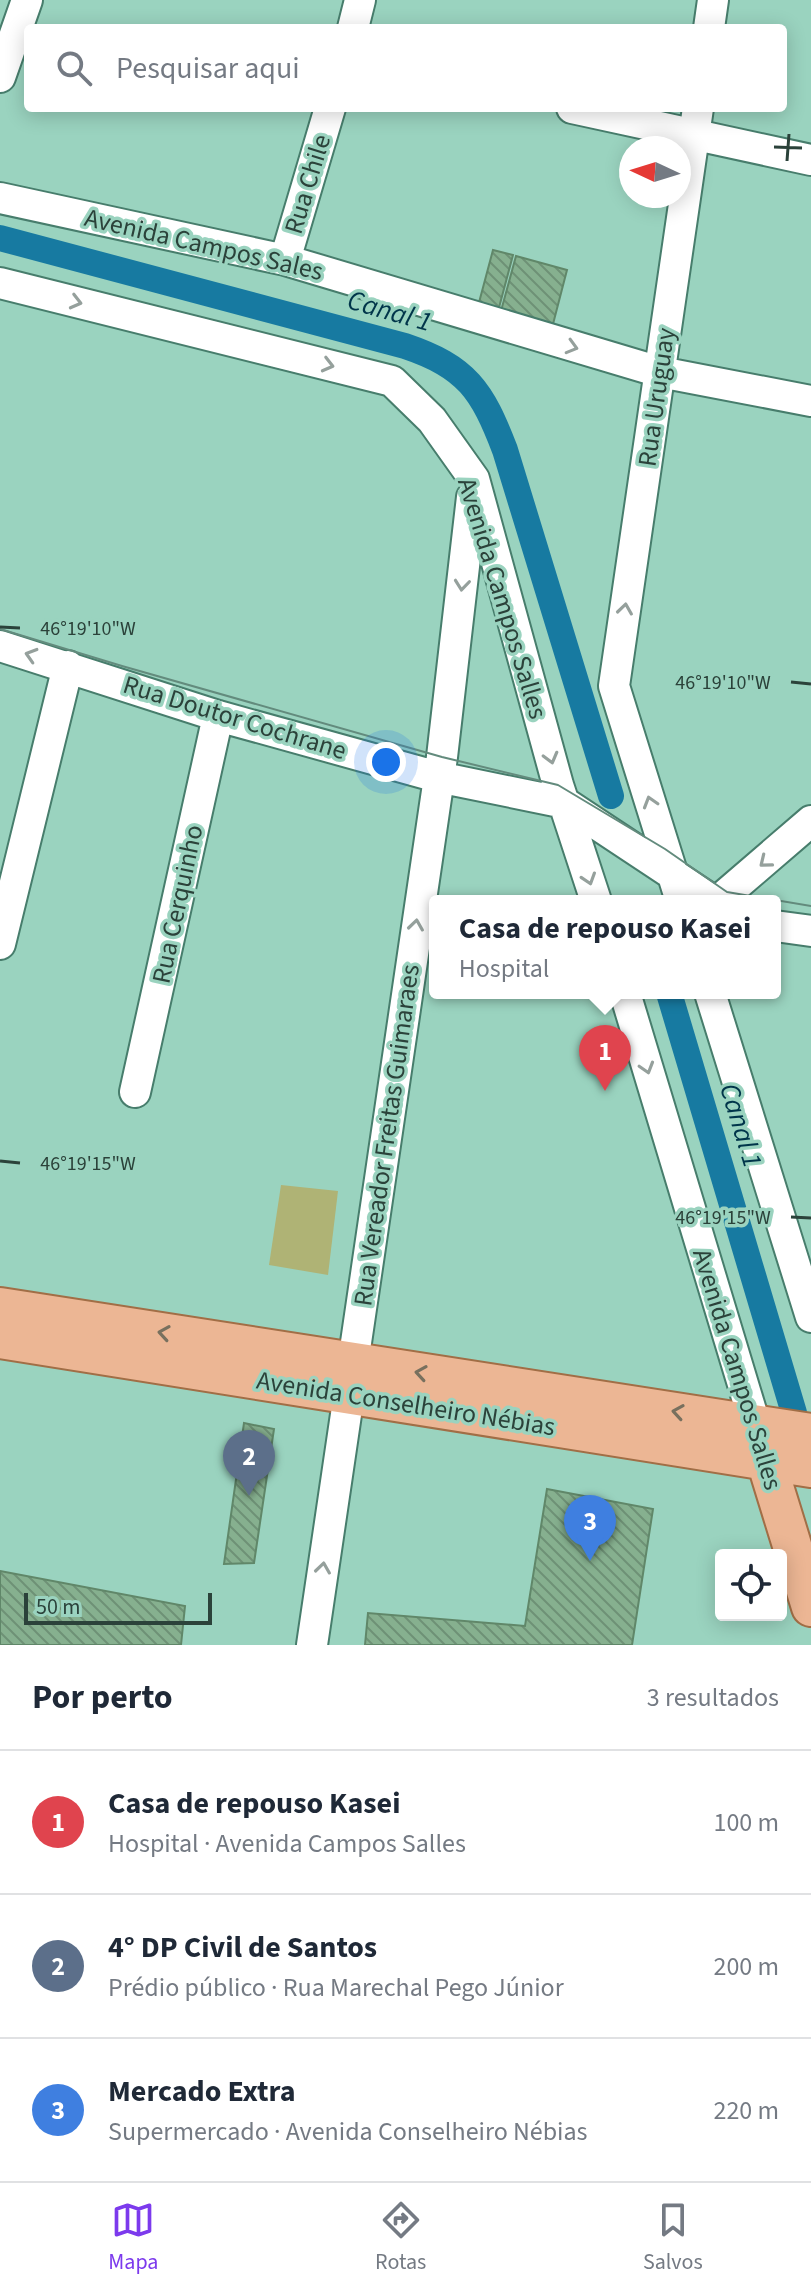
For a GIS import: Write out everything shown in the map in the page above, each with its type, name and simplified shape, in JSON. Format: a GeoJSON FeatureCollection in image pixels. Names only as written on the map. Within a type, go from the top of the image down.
{"type":"FeatureCollection","features":[{"type":"Feature","properties":{"kind":"main road","name":"Avenida Conselheiro Nébias"},"geometry":{"type":"LineString","coordinates":[[0,1307],[811,1468]]}},
{"type":"Feature","properties":{"kind":"main road","name":"Avenida Conselheiro Nébias"},"geometry":{"type":"LineString","coordinates":[[0,1339],[755,1424],[811,1433]]}},
{"type":"Feature","properties":{"kind":"main road","name":"Avenida Campos Salles"},"geometry":{"type":"LineString","coordinates":[[755,1424],[811,1607]]}},
{"type":"Feature","properties":{"kind":"street"},"geometry":{"type":"LineString","coordinates":[[0,77],[27,0]]}},
{"type":"Feature","properties":{"kind":"street"},"geometry":{"type":"LineString","coordinates":[[354,24],[360,0]]}},
{"type":"Feature","properties":{"kind":"street"},"geometry":{"type":"LineString","coordinates":[[710,24],[713,0]]}},
{"type":"Feature","properties":{"kind":"street","name":"Rua Chile"},"geometry":{"type":"LineString","coordinates":[[285,260],[329,112]]}},
{"type":"Feature","properties":{"kind":"street"},"geometry":{"type":"LineString","coordinates":[[607,112],[696,122],[811,160]]}},
{"type":"Feature","properties":{"kind":"street","name":"Rua Uruguay"},"geometry":{"type":"LineString","coordinates":[[678,888],[614,686],[696,122]]}},
{"type":"Feature","properties":{"kind":"street","name":"Avenida Campos Sales"},"geometry":{"type":"LineString","coordinates":[[0,198],[285,260],[660,372],[811,401]]}},
{"type":"Feature","properties":{"kind":"street","name":"Avenida Campos Salles"},"geometry":{"type":"LineString","coordinates":[[0,283],[392,381],[432,420],[474,479],[565,803],[594,895]]}},
{"type":"Feature","properties":{"kind":"street","name":"Rua Vereador Freitas Guimaraes"},"geometry":{"type":"LineString","coordinates":[[312,1645],[438,777],[474,479]]}},
{"type":"Feature","properties":{"kind":"street","name":"Rua Doutor Cochrane"},"geometry":{"type":"LineString","coordinates":[[0,646],[218,716],[438,777],[565,803]]}},
{"type":"Feature","properties":{"kind":"street"},"geometry":{"type":"LineString","coordinates":[[0,944],[68,666]]}},
{"type":"Feature","properties":{"kind":"street","name":"Rua Cerquinho"},"geometry":{"type":"LineString","coordinates":[[135,1092],[218,716]]}},
{"type":"Feature","properties":{"kind":"street"},"geometry":{"type":"LineString","coordinates":[[565,803],[678,888],[698,895]]}},
{"type":"Feature","properties":{"kind":"street"},"geometry":{"type":"LineString","coordinates":[[722,895],[811,821]]}},
{"type":"Feature","properties":{"kind":"street"},"geometry":{"type":"LineString","coordinates":[[781,927],[811,931]]}},
{"type":"Feature","properties":{"kind":"street","name":"Avenida Campos Salles"},"geometry":{"type":"LineString","coordinates":[[627,999],[755,1424]]}},
{"type":"Feature","properties":{"kind":"street"},"geometry":{"type":"LineString","coordinates":[[712,999],[811,1317]]}},
{"type":"Feature","properties":{"kind":"green space"},"geometry":{"type":"Polygon","coordinates":[[[281,1185],[338,1191],[328,1275],[269,1265],[281,1185]]]}},
{"type":"Feature","properties":{"kind":"building"},"geometry":{"type":"Polygon","coordinates":[[[493,250],[513,255],[497,315],[477,310],[493,250]]]}},
{"type":"Feature","properties":{"kind":"building"},"geometry":{"type":"Polygon","coordinates":[[[516,256],[567,270],[553,324],[501,311],[516,256]]]}},
{"type":"Feature","properties":{"kind":"building"},"geometry":{"type":"Polygon","coordinates":[[[244,1423],[274,1429],[254,1563],[224,1564],[244,1423]]]}},
{"type":"Feature","properties":{"kind":"building"},"geometry":{"type":"Polygon","coordinates":[[[547,1489],[653,1509],[632,1645],[365,1645],[368,1613],[525,1626],[547,1489]]]}},
{"type":"Feature","properties":{"kind":"building"},"geometry":{"type":"Polygon","coordinates":[[[0,1571],[185,1606],[181,1645],[0,1645],[0,1571]]]}},
{"type":"Feature","properties":{"kind":"waterway","name":"Canal 1"},"geometry":{"type":"LineString","coordinates":[[0,238],[405,346],[458,372],[480,396],[505,450],[611,796]]}},
{"type":"Feature","properties":{"kind":"waterway","name":"Canal 1"},"geometry":{"type":"LineString","coordinates":[[671,999],[794,1413]]}},
{"type":"Feature","properties":{"kind":"tram line"},"geometry":{"type":"LineString","coordinates":[[0,629],[442,757],[558,785],[665,849],[727,892],[745,895]]}},
{"type":"Feature","properties":{"kind":"tram line"},"geometry":{"type":"LineString","coordinates":[[781,901],[811,906]]}},
{"type":"Feature","properties":{"kind":"place","name":"Casa de repouso Kasei"},"geometry":{"type":"Point","coordinates":[605,1091]}},
{"type":"Feature","properties":{"kind":"place","name":"4° DP Civil de Santos"},"geometry":{"type":"Point","coordinates":[249,1496]}},
{"type":"Feature","properties":{"kind":"place","name":"Mercado Extra"},"geometry":{"type":"Point","coordinates":[590,1561]}}]}
